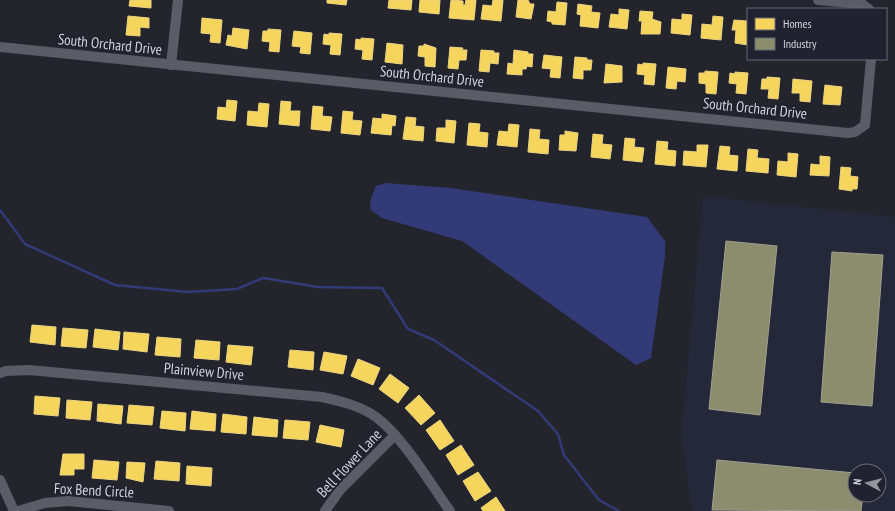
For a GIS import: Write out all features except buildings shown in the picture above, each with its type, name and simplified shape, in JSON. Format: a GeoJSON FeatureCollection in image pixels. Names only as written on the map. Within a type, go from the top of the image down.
{"type":"FeatureCollection","features":[{"type":"Feature","properties":{"kind":"street"},"geometry":{"type":"LineString","coordinates":[[172,65],[178,0]]}},
{"type":"Feature","properties":{"kind":"street"},"geometry":{"type":"LineString","coordinates":[[818,0],[862,4],[868,8]]}},
{"type":"Feature","properties":{"kind":"street","name":"South Orchard Drive"},"geometry":{"type":"LineString","coordinates":[[0,47],[840,132],[855,132],[865,125],[871,60]]}},
{"type":"Feature","properties":{"kind":"street","name":"Plainview Drive"},"geometry":{"type":"LineString","coordinates":[[0,373],[6,371],[29,370],[322,397],[348,404],[376,417],[395,435],[450,511]]}},
{"type":"Feature","properties":{"kind":"street","name":"Bell Flower Lane"},"geometry":{"type":"LineString","coordinates":[[324,511],[340,490],[395,435]]}},
{"type":"Feature","properties":{"kind":"street"},"geometry":{"type":"LineString","coordinates":[[0,480],[14,511]]}},
{"type":"Feature","properties":{"kind":"street","name":"Fox Bend Circle"},"geometry":{"type":"LineString","coordinates":[[18,511],[45,503],[68,501],[169,511]]}},
{"type":"Feature","properties":{"kind":"shaded area"},"geometry":{"type":"Polygon","coordinates":[[[703,196],[895,217],[895,511],[692,511],[681,437],[703,196]]]}},
{"type":"Feature","properties":{"kind":"water"},"geometry":{"type":"Polygon","coordinates":[[[386,183],[450,188],[647,217],[665,241],[665,256],[651,358],[636,365],[462,241],[382,218],[371,210],[370,201],[376,186],[386,183]]]}},
{"type":"Feature","properties":{"kind":"waterway"},"geometry":{"type":"LineString","coordinates":[[0,210],[25,244],[115,285],[188,292],[237,289],[263,278],[318,287],[382,288],[408,329],[434,340],[538,411],[558,434],[564,455],[599,500],[619,511]]}}]}
